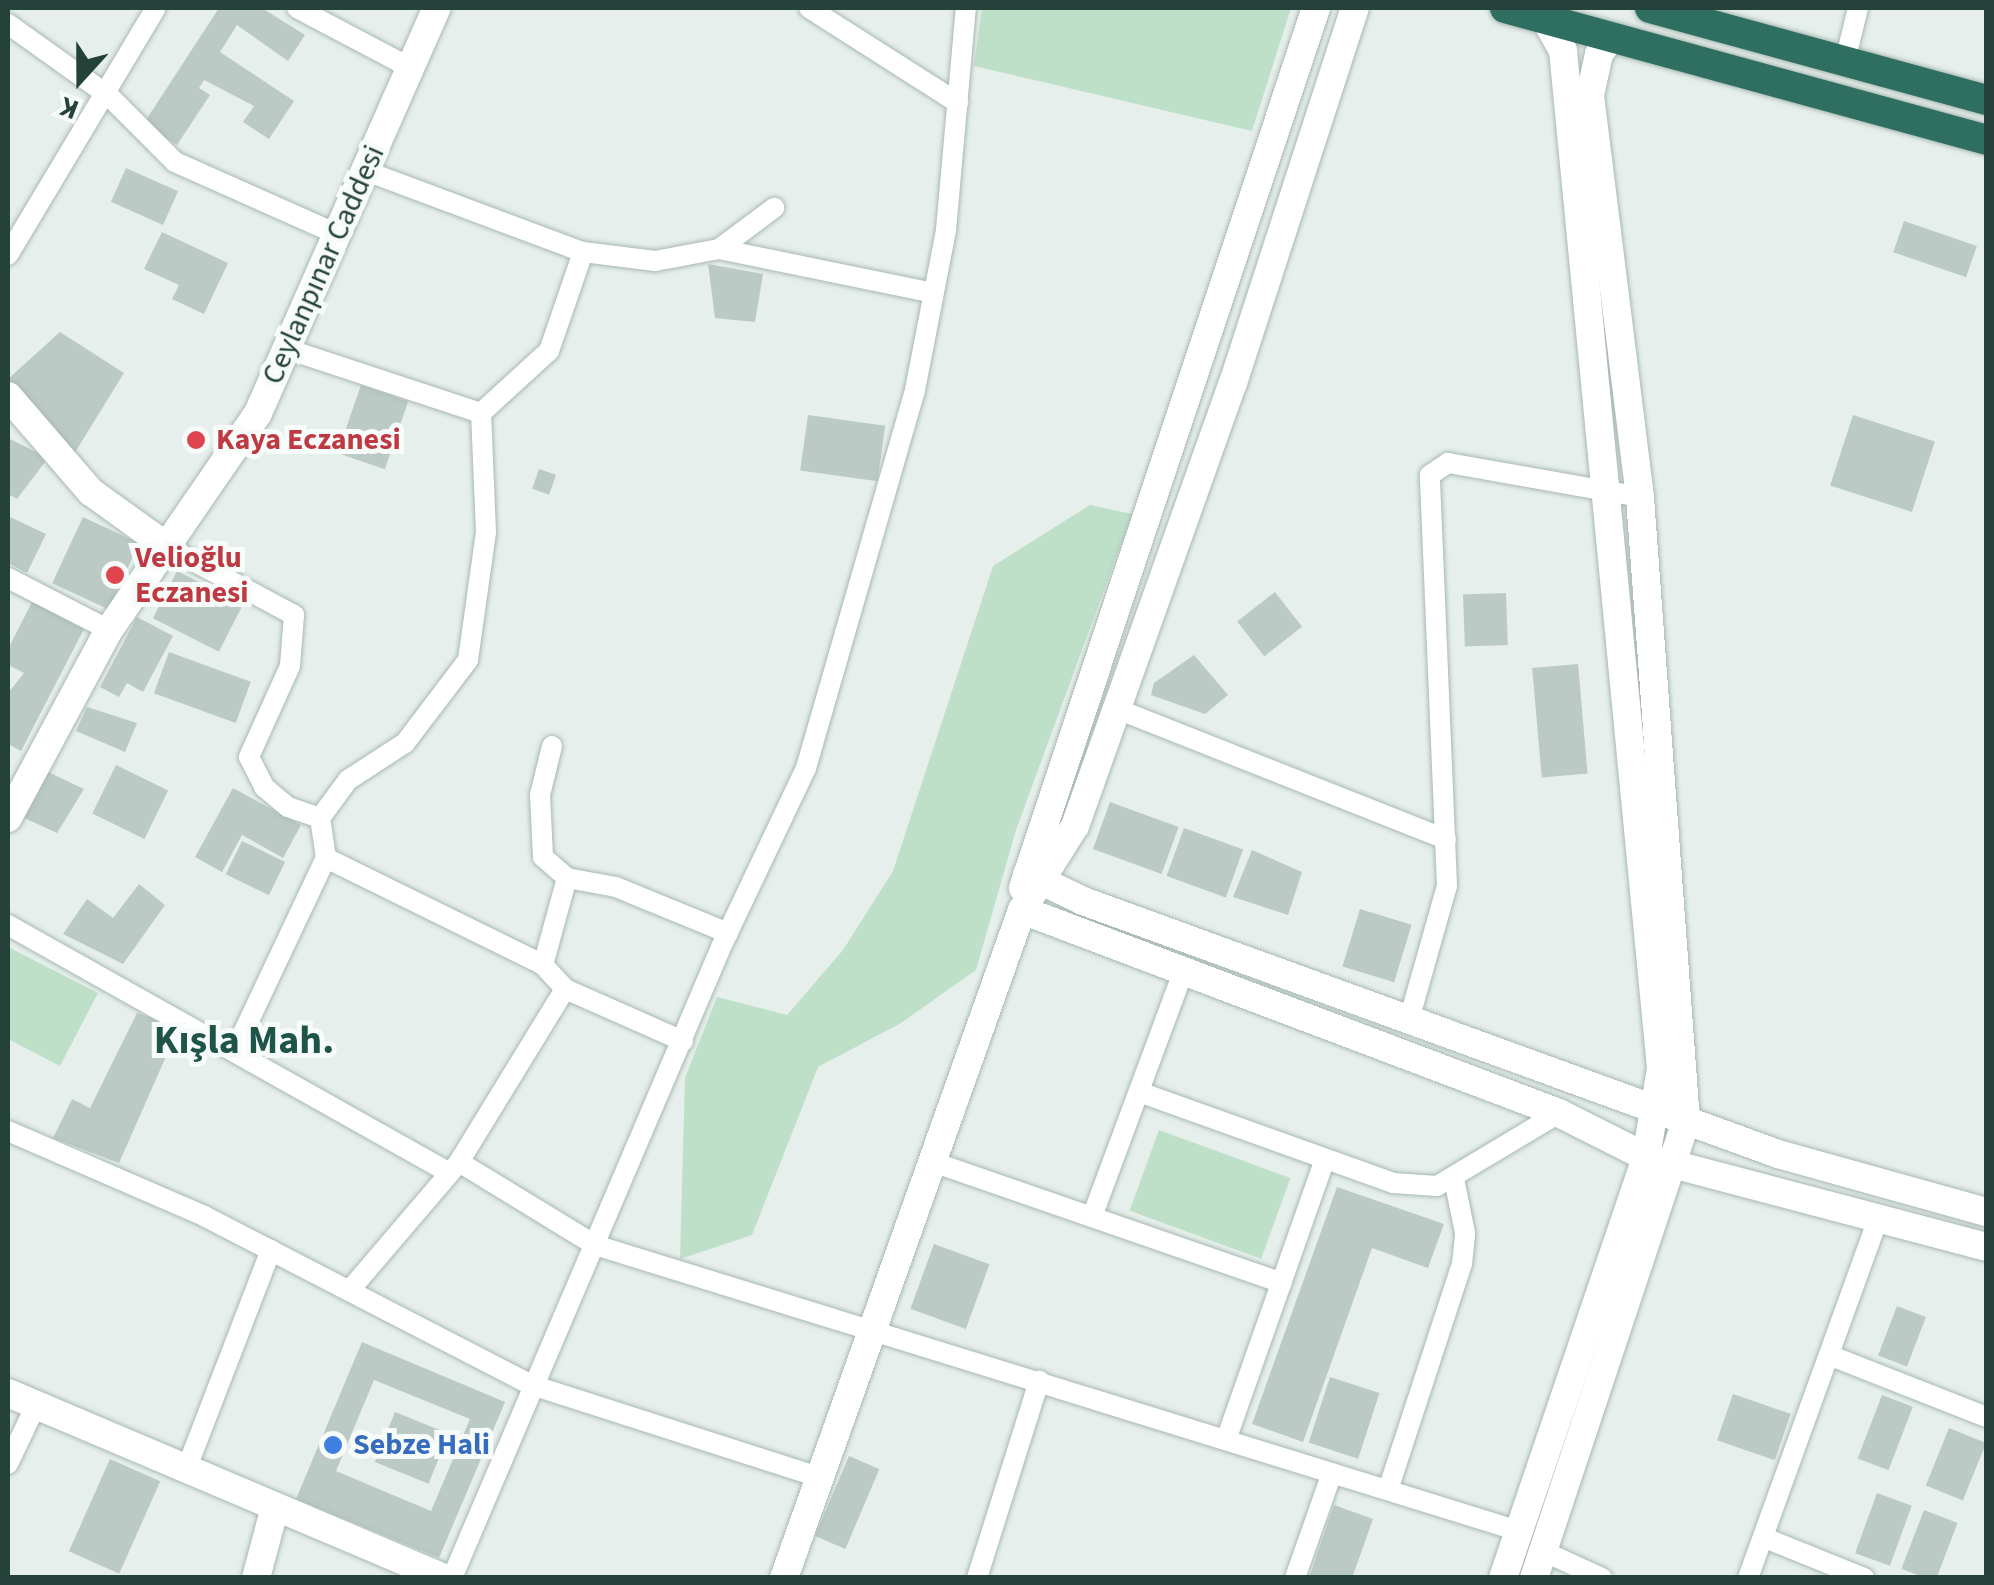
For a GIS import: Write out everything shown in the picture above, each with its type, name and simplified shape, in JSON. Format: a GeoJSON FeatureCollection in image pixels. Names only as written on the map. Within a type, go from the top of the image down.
{"type":"FeatureCollection","features":[{"type":"Feature","properties":{"kind":"highway"},"geometry":{"type":"LineString","coordinates":[[1505,8],[1986,140]]}},
{"type":"Feature","properties":{"kind":"highway"},"geometry":{"type":"LineString","coordinates":[[1650,8],[1986,100]]}},
{"type":"Feature","properties":{"kind":"street"},"geometry":{"type":"LineString","coordinates":[[8,255],[108,96],[156,8]]}},
{"type":"Feature","properties":{"kind":"street"},"geometry":{"type":"LineString","coordinates":[[297,8],[411,68]]}},
{"type":"Feature","properties":{"kind":"street","name":"Ceylanpınar Caddesi"},"geometry":{"type":"LineString","coordinates":[[8,818],[109,630],[169,548],[258,413],[437,8]]}},
{"type":"Feature","properties":{"kind":"street"},"geometry":{"type":"LineString","coordinates":[[809,8],[958,103]]}},
{"type":"Feature","properties":{"kind":"street"},"geometry":{"type":"LineString","coordinates":[[8,1393],[448,1578],[728,933],[806,768],[862,587],[934,294],[966,8]]}},
{"type":"Feature","properties":{"kind":"street"},"geometry":{"type":"LineString","coordinates":[[784,1578],[818,1477],[877,1331],[1022,910],[1316,8]]}},
{"type":"Feature","properties":{"kind":"street"},"geometry":{"type":"LineString","coordinates":[[1031,877],[1076,826],[1356,8]]}},
{"type":"Feature","properties":{"kind":"street"},"geometry":{"type":"LineString","coordinates":[[1844,61],[1858,8]]}},
{"type":"Feature","properties":{"kind":"street"},"geometry":{"type":"LineString","coordinates":[[1503,1578],[1646,1156],[1661,1068],[1564,51],[1545,18]]}},
{"type":"Feature","properties":{"kind":"street"},"geometry":{"type":"LineString","coordinates":[[8,24],[108,96],[175,162],[337,234]]}},
{"type":"Feature","properties":{"kind":"street"},"geometry":{"type":"LineString","coordinates":[[1602,1578],[1538,1564],[1675,1166],[1686,1121],[1640,497],[1590,94],[1599,54],[1612,36]]}},
{"type":"Feature","properties":{"kind":"street"},"geometry":{"type":"LineString","coordinates":[[366,170],[583,252],[655,260],[719,249],[934,294]]}},
{"type":"Feature","properties":{"kind":"street"},"geometry":{"type":"LineString","coordinates":[[719,249],[774,208]]}},
{"type":"Feature","properties":{"kind":"street"},"geometry":{"type":"LineString","coordinates":[[236,1048],[326,858],[320,818],[348,780],[405,743],[468,660],[486,532],[482,413],[549,351],[583,252]]}},
{"type":"Feature","properties":{"kind":"street"},"geometry":{"type":"LineString","coordinates":[[287,348],[482,413]]}},
{"type":"Feature","properties":{"kind":"street"},"geometry":{"type":"LineString","coordinates":[[8,396],[91,492],[169,548],[294,615],[290,666],[249,757],[252,773],[276,797],[320,818]]}},
{"type":"Feature","properties":{"kind":"street"},"geometry":{"type":"LineString","coordinates":[[1408,1020],[1448,886],[1430,475],[1448,463],[1640,497]]}},
{"type":"Feature","properties":{"kind":"street"},"geometry":{"type":"LineString","coordinates":[[8,578],[109,630]]}},
{"type":"Feature","properties":{"kind":"street"},"geometry":{"type":"LineString","coordinates":[[1117,709],[1446,839]]}},
{"type":"Feature","properties":{"kind":"street"},"geometry":{"type":"LineString","coordinates":[[552,746],[538,846],[567,878],[616,887],[728,933]]}},
{"type":"Feature","properties":{"kind":"street"},"geometry":{"type":"LineString","coordinates":[[326,858],[543,965],[566,989],[683,1041]]}},
{"type":"Feature","properties":{"kind":"street"},"geometry":{"type":"LineString","coordinates":[[1031,877],[1686,1121],[1986,1212]]}},
{"type":"Feature","properties":{"kind":"street"},"geometry":{"type":"LineString","coordinates":[[543,965],[567,878]]}},
{"type":"Feature","properties":{"kind":"street"},"geometry":{"type":"LineString","coordinates":[[1022,910],[1559,1113],[1646,1156],[1986,1248]]}},
{"type":"Feature","properties":{"kind":"street"},"geometry":{"type":"LineString","coordinates":[[8,925],[595,1245],[1519,1531]]}},
{"type":"Feature","properties":{"kind":"street"},"geometry":{"type":"LineString","coordinates":[[1092,1217],[1142,1093],[1184,969]]}},
{"type":"Feature","properties":{"kind":"street"},"geometry":{"type":"LineString","coordinates":[[350,1291],[452,1166],[566,989]]}},
{"type":"Feature","properties":{"kind":"street"},"geometry":{"type":"LineString","coordinates":[[1142,1093],[1393,1183],[1437,1186],[1559,1113]]}},
{"type":"Feature","properties":{"kind":"street"},"geometry":{"type":"LineString","coordinates":[[8,1130],[270,1250],[532,1385],[818,1477]]}},
{"type":"Feature","properties":{"kind":"street"},"geometry":{"type":"LineString","coordinates":[[1226,1440],[1325,1159]]}},
{"type":"Feature","properties":{"kind":"street"},"geometry":{"type":"LineString","coordinates":[[933,1162],[1282,1282]]}},
{"type":"Feature","properties":{"kind":"street"},"geometry":{"type":"LineString","coordinates":[[1388,1490],[1462,1264],[1465,1234],[1454,1178]]}},
{"type":"Feature","properties":{"kind":"street"},"geometry":{"type":"LineString","coordinates":[[1748,1578],[1834,1357],[1879,1218]]}},
{"type":"Feature","properties":{"kind":"street"},"geometry":{"type":"LineString","coordinates":[[186,1470],[270,1250]]}},
{"type":"Feature","properties":{"kind":"street"},"geometry":{"type":"LineString","coordinates":[[1834,1357],[1986,1417]]}},
{"type":"Feature","properties":{"kind":"street"},"geometry":{"type":"LineString","coordinates":[[976,1578],[1040,1382]]}},
{"type":"Feature","properties":{"kind":"street"},"geometry":{"type":"LineString","coordinates":[[8,1464],[36,1405]]}},
{"type":"Feature","properties":{"kind":"street"},"geometry":{"type":"LineString","coordinates":[[1295,1578],[1332,1473]]}},
{"type":"Feature","properties":{"kind":"street"},"geometry":{"type":"LineString","coordinates":[[256,1578],[275,1507]]}},
{"type":"Feature","properties":{"kind":"street"},"geometry":{"type":"LineString","coordinates":[[1765,1538],[1864,1578]]}},
{"type":"Feature","properties":{"kind":"green space"},"geometry":{"type":"Polygon","coordinates":[[[982,8],[1291,8],[1252,131],[974,66],[982,8]]]}},
{"type":"Feature","properties":{"kind":"green space"},"geometry":{"type":"Polygon","coordinates":[[[1090,505],[1132,514],[1016,830],[976,970],[901,1023],[818,1067],[752,1235],[680,1259],[685,1078],[717,997],[787,1015],[843,950],[893,871],[993,566],[1090,505]]]}},
{"type":"Feature","properties":{"kind":"green space"},"geometry":{"type":"Polygon","coordinates":[[[8,947],[98,993],[60,1066],[8,1039],[8,947]]]}},
{"type":"Feature","properties":{"kind":"green space"},"geometry":{"type":"Polygon","coordinates":[[[1159,1130],[1291,1178],[1261,1259],[1130,1211],[1159,1130]]]}},
{"type":"Feature","properties":{"kind":"building"},"geometry":{"type":"Polygon","coordinates":[[[219,8],[262,8],[305,35],[288,61],[237,25],[220,52],[294,101],[269,139],[243,122],[254,106],[204,80],[199,88],[210,95],[177,145],[144,123],[219,8]]]}},
{"type":"Feature","properties":{"kind":"building"},"geometry":{"type":"Polygon","coordinates":[[[126,168],[178,191],[163,225],[111,202],[126,168]]]}},
{"type":"Feature","properties":{"kind":"building"},"geometry":{"type":"Polygon","coordinates":[[[1904,221],[1977,246],[1966,277],[1893,252],[1904,221]]]}},
{"type":"Feature","properties":{"kind":"building"},"geometry":{"type":"Polygon","coordinates":[[[162,232],[228,263],[204,314],[172,299],[179,285],[144,269],[162,232]]]}},
{"type":"Feature","properties":{"kind":"building"},"geometry":{"type":"Polygon","coordinates":[[[708,264],[763,274],[755,322],[715,318],[708,264]]]}},
{"type":"Feature","properties":{"kind":"building"},"geometry":{"type":"Polygon","coordinates":[[[60,332],[124,373],[74,454],[8,379],[60,332]]]}},
{"type":"Feature","properties":{"kind":"building"},"geometry":{"type":"Polygon","coordinates":[[[361,385],[408,401],[385,469],[338,453],[361,385]]]}},
{"type":"Feature","properties":{"kind":"building"},"geometry":{"type":"Polygon","coordinates":[[[808,415],[885,426],[877,481],[800,470],[808,415]]]}},
{"type":"Feature","properties":{"kind":"building"},"geometry":{"type":"Polygon","coordinates":[[[1853,415],[1935,442],[1912,512],[1830,485],[1853,415]]]}},
{"type":"Feature","properties":{"kind":"building"},"geometry":{"type":"Polygon","coordinates":[[[8,438],[48,458],[17,499],[8,494],[8,438]]]}},
{"type":"Feature","properties":{"kind":"building"},"geometry":{"type":"Polygon","coordinates":[[[539,469],[556,475],[549,495],[532,489],[539,469]]]}},
{"type":"Feature","properties":{"kind":"building"},"geometry":{"type":"Polygon","coordinates":[[[8,516],[46,534],[27,573],[8,563],[8,516]]]}},
{"type":"Feature","properties":{"kind":"building"},"geometry":{"type":"Polygon","coordinates":[[[83,517],[139,543],[108,609],[52,583],[83,517]]]}},
{"type":"Feature","properties":{"kind":"building"},"geometry":{"type":"Polygon","coordinates":[[[177,571],[243,605],[219,652],[153,618],[177,571]]]}},
{"type":"Feature","properties":{"kind":"building"},"geometry":{"type":"Polygon","coordinates":[[[1275,592],[1302,627],[1264,656],[1237,622],[1275,592]]]}},
{"type":"Feature","properties":{"kind":"building"},"geometry":{"type":"Polygon","coordinates":[[[1506,593],[1508,645],[1465,646],[1463,595],[1506,593]]]}},
{"type":"Feature","properties":{"kind":"building"},"geometry":{"type":"Polygon","coordinates":[[[32,602],[84,629],[21,751],[8,744],[8,693],[24,673],[8,665],[8,649],[32,602]]]}},
{"type":"Feature","properties":{"kind":"building"},"geometry":{"type":"Polygon","coordinates":[[[137,617],[173,636],[143,692],[127,683],[119,697],[100,687],[137,617]]]}},
{"type":"Feature","properties":{"kind":"building"},"geometry":{"type":"Polygon","coordinates":[[[169,652],[251,682],[236,723],[154,693],[169,652]]]}},
{"type":"Feature","properties":{"kind":"building"},"geometry":{"type":"Polygon","coordinates":[[[1194,655],[1228,695],[1205,714],[1151,695],[1154,683],[1194,655]]]}},
{"type":"Feature","properties":{"kind":"building"},"geometry":{"type":"Polygon","coordinates":[[[1578,664],[1588,774],[1542,778],[1532,668],[1578,664]]]}},
{"type":"Feature","properties":{"kind":"building"},"geometry":{"type":"Polygon","coordinates":[[[87,707],[137,723],[125,752],[76,731],[87,707]]]}},
{"type":"Feature","properties":{"kind":"building"},"geometry":{"type":"Polygon","coordinates":[[[116,765],[168,790],[144,839],[92,814],[116,765]]]}},
{"type":"Feature","properties":{"kind":"building"},"geometry":{"type":"Polygon","coordinates":[[[44,770],[84,789],[57,833],[22,817],[44,770]]]}},
{"type":"Feature","properties":{"kind":"building"},"geometry":{"type":"Polygon","coordinates":[[[233,788],[301,825],[283,858],[242,835],[222,872],[195,857],[233,788]]]}},
{"type":"Feature","properties":{"kind":"building"},"geometry":{"type":"Polygon","coordinates":[[[1110,802],[1179,827],[1161,874],[1093,849],[1110,802]]]}},
{"type":"Feature","properties":{"kind":"building"},"geometry":{"type":"Polygon","coordinates":[[[1184,828],[1243,850],[1226,897],[1167,876],[1184,828]]]}},
{"type":"Feature","properties":{"kind":"building"},"geometry":{"type":"Polygon","coordinates":[[[242,841],[285,862],[269,895],[226,874],[242,841]]]}},
{"type":"Feature","properties":{"kind":"building"},"geometry":{"type":"Polygon","coordinates":[[[1252,850],[1302,872],[1288,915],[1233,897],[1252,850]]]}},
{"type":"Feature","properties":{"kind":"building"},"geometry":{"type":"Polygon","coordinates":[[[139,884],[165,905],[123,964],[63,934],[87,899],[113,918],[139,884]]]}},
{"type":"Feature","properties":{"kind":"building"},"geometry":{"type":"Polygon","coordinates":[[[1360,909],[1412,925],[1394,982],[1342,966],[1360,909]]]}},
{"type":"Feature","properties":{"kind":"building"},"geometry":{"type":"Polygon","coordinates":[[[137,1013],[179,1027],[119,1163],[53,1138],[72,1099],[90,1108],[137,1013]]]}},
{"type":"Feature","properties":{"kind":"building"},"geometry":{"type":"Polygon","coordinates":[[[1337,1187],[1444,1224],[1428,1268],[1372,1248],[1303,1442],[1252,1424],[1337,1187]]]}},
{"type":"Feature","properties":{"kind":"building"},"geometry":{"type":"Polygon","coordinates":[[[934,1244],[989,1264],[966,1329],[910,1309],[934,1244]]]}},
{"type":"Feature","properties":{"kind":"building"},"geometry":{"type":"Polygon","coordinates":[[[1897,1306],[1926,1317],[1907,1367],[1878,1355],[1897,1306]]]}},
{"type":"Feature","properties":{"kind":"building","name":"Sebze Hali"},"geometry":{"type":"Polygon","coordinates":[[[362,1342],[505,1402],[439,1558],[296,1499],[362,1342]],[[374,1380],[336,1471],[431,1511],[470,1419],[374,1380]]]}},
{"type":"Feature","properties":{"kind":"building"},"geometry":{"type":"Polygon","coordinates":[[[1330,1377],[1379,1393],[1358,1459],[1309,1443],[1330,1377]]]}},
{"type":"Feature","properties":{"kind":"building"},"geometry":{"type":"Polygon","coordinates":[[[1733,1394],[1791,1414],[1775,1460],[1717,1440],[1733,1394]]]}},
{"type":"Feature","properties":{"kind":"building"},"geometry":{"type":"Polygon","coordinates":[[[1882,1395],[1913,1407],[1888,1470],[1858,1458],[1882,1395]]]}},
{"type":"Feature","properties":{"kind":"building"},"geometry":{"type":"Polygon","coordinates":[[[395,1412],[449,1434],[429,1484],[375,1462],[395,1412]]]}},
{"type":"Feature","properties":{"kind":"building"},"geometry":{"type":"Polygon","coordinates":[[[1949,1428],[1986,1443],[1963,1500],[1926,1485],[1949,1428]]]}},
{"type":"Feature","properties":{"kind":"building"},"geometry":{"type":"Polygon","coordinates":[[[849,1456],[879,1469],[845,1549],[815,1536],[849,1456]]]}},
{"type":"Feature","properties":{"kind":"building"},"geometry":{"type":"Polygon","coordinates":[[[110,1459],[160,1481],[119,1574],[69,1551],[110,1459]]]}},
{"type":"Feature","properties":{"kind":"building"},"geometry":{"type":"Polygon","coordinates":[[[1877,1493],[1912,1506],[1890,1566],[1855,1553],[1877,1493]]]}},
{"type":"Feature","properties":{"kind":"building"},"geometry":{"type":"Polygon","coordinates":[[[1334,1505],[1373,1519],[1352,1578],[1309,1578],[1334,1505]]]}},
{"type":"Feature","properties":{"kind":"building"},"geometry":{"type":"Polygon","coordinates":[[[1924,1510],[1958,1523],[1936,1578],[1901,1569],[1924,1510]]]}},
{"type":"Feature","properties":{"kind":"place","name":"Kaya Eczanesi"},"geometry":{"type":"Point","coordinates":[196,440]}},
{"type":"Feature","properties":{"kind":"place","name":"Velioğlu Eczanesi"},"geometry":{"type":"Point","coordinates":[115,575]}},
{"type":"Feature","properties":{"kind":"place","name":"Sebze Hali"},"geometry":{"type":"Point","coordinates":[333,1445]}},
{"type":"Feature","properties":{"kind":"district","name":"Kışla Mah."},"geometry":{"type":"Point","coordinates":[244,1041]}}]}
